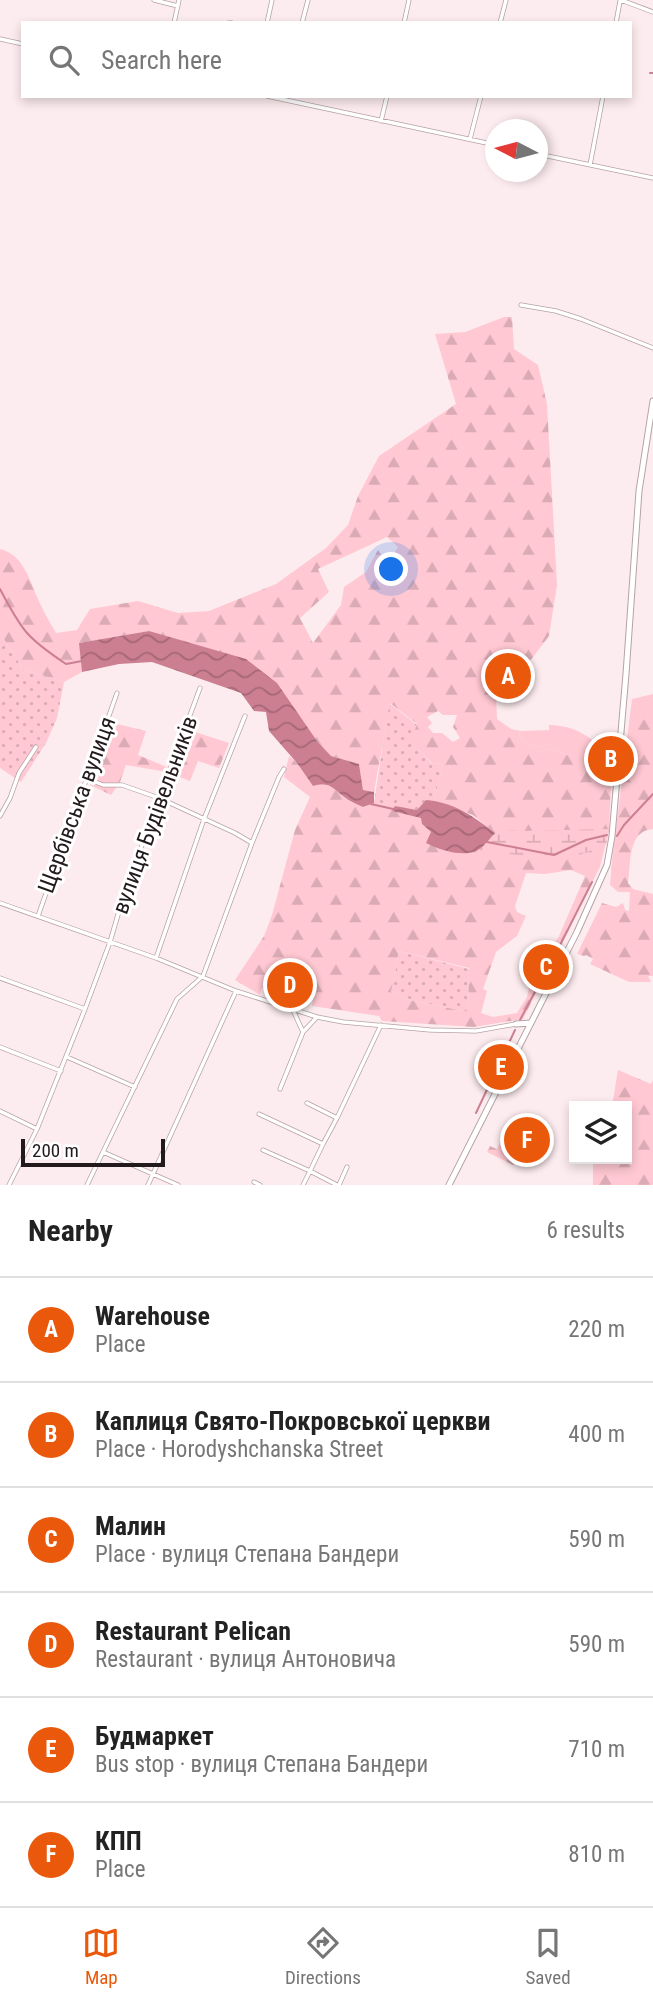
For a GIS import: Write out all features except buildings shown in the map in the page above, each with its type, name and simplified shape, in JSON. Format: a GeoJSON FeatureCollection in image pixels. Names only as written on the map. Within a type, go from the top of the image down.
{"type":"FeatureCollection","features":[{"type":"Feature","properties":{"kind":"street"},"geometry":{"type":"LineString","coordinates":[[154,0],[178,6]]}},
{"type":"Feature","properties":{"kind":"street"},"geometry":{"type":"LineString","coordinates":[[174,21],[179,0]]}},
{"type":"Feature","properties":{"kind":"street"},"geometry":{"type":"LineString","coordinates":[[267,21],[272,0]]}},
{"type":"Feature","properties":{"kind":"street"},"geometry":{"type":"LineString","coordinates":[[302,21],[307,0]]}},
{"type":"Feature","properties":{"kind":"street"},"geometry":{"type":"LineString","coordinates":[[404,21],[409,0]]}},
{"type":"Feature","properties":{"kind":"street"},"geometry":{"type":"LineString","coordinates":[[501,21],[506,0]]}},
{"type":"Feature","properties":{"kind":"street"},"geometry":{"type":"LineString","coordinates":[[616,21],[621,0],[653,12]]}},
{"type":"Feature","properties":{"kind":"street"},"geometry":{"type":"LineString","coordinates":[[0,39],[21,44]]}},
{"type":"Feature","properties":{"kind":"street"},"geometry":{"type":"LineString","coordinates":[[276,98],[485,143]]}},
{"type":"Feature","properties":{"kind":"street"},"geometry":{"type":"LineString","coordinates":[[381,121],[387,98]]}},
{"type":"Feature","properties":{"kind":"street"},"geometry":{"type":"LineString","coordinates":[[470,139],[480,98]]}},
{"type":"Feature","properties":{"kind":"street"},"geometry":{"type":"LineString","coordinates":[[590,165],[603,98]]}},
{"type":"Feature","properties":{"kind":"street"},"geometry":{"type":"LineString","coordinates":[[548,156],[653,178]]}},
{"type":"Feature","properties":{"kind":"street"},"geometry":{"type":"LineString","coordinates":[[521,305],[556,311],[581,319],[653,348]]}},
{"type":"Feature","properties":{"kind":"street"},"geometry":{"type":"LineString","coordinates":[[449,1185],[601,882],[607,865],[612,836],[639,491],[653,401]]}},
{"type":"Feature","properties":{"kind":"street","name":"вулиця Будівельників"},"geometry":{"type":"LineString","coordinates":[[9,1185],[37,1129],[85,1009],[200,688]]}},
{"type":"Feature","properties":{"kind":"street","name":"Щербівська вулиця"},"geometry":{"type":"LineString","coordinates":[[38,916],[117,693]]}},
{"type":"Feature","properties":{"kind":"street"},"geometry":{"type":"LineString","coordinates":[[156,958],[204,819],[245,716]]}},
{"type":"Feature","properties":{"kind":"street"},"geometry":{"type":"LineString","coordinates":[[0,816],[19,773],[37,747]]}},
{"type":"Feature","properties":{"kind":"street"},"geometry":{"type":"LineString","coordinates":[[87,1185],[177,999],[203,976],[252,843],[284,769]]}},
{"type":"Feature","properties":{"kind":"street"},"geometry":{"type":"LineString","coordinates":[[89,771],[93,781],[103,785],[121,785],[159,798],[252,843]]}},
{"type":"Feature","properties":{"kind":"street"},"geometry":{"type":"LineString","coordinates":[[0,903],[156,958],[236,991],[317,1017],[381,1026],[476,1031],[531,1023]]}},
{"type":"Feature","properties":{"kind":"street"},"geometry":{"type":"LineString","coordinates":[[0,978],[85,1009]]}},
{"type":"Feature","properties":{"kind":"street"},"geometry":{"type":"LineString","coordinates":[[148,1185],[236,991]]}},
{"type":"Feature","properties":{"kind":"street"},"geometry":{"type":"LineString","coordinates":[[292,1008],[303,1032]]}},
{"type":"Feature","properties":{"kind":"street"},"geometry":{"type":"LineString","coordinates":[[280,1089],[303,1032],[317,1017]]}},
{"type":"Feature","properties":{"kind":"street"},"geometry":{"type":"LineString","coordinates":[[303,1185],[381,1026]]}},
{"type":"Feature","properties":{"kind":"street"},"geometry":{"type":"LineString","coordinates":[[0,1047],[61,1071]]}},
{"type":"Feature","properties":{"kind":"street"},"geometry":{"type":"LineString","coordinates":[[66,1057],[135,1087]]}},
{"type":"Feature","properties":{"kind":"street"},"geometry":{"type":"LineString","coordinates":[[307,1103],[337,1118]]}},
{"type":"Feature","properties":{"kind":"street"},"geometry":{"type":"LineString","coordinates":[[0,1111],[37,1129]]}},
{"type":"Feature","properties":{"kind":"street"},"geometry":{"type":"LineString","coordinates":[[259,1114],[323,1144]]}},
{"type":"Feature","properties":{"kind":"street"},"geometry":{"type":"LineString","coordinates":[[263,1150],[338,1185],[348,1167]]}},
{"type":"Feature","properties":{"kind":"street"},"geometry":{"type":"LineString","coordinates":[[103,1152],[178,1185]]}},
{"type":"Feature","properties":{"kind":"street"},"geometry":{"type":"LineString","coordinates":[[254,1182],[260,1185]]}},
{"type":"Feature","properties":{"kind":"green space"},"geometry":{"type":"Polygon","coordinates":[[[504,317],[512,317],[514,349],[538,365],[547,404],[557,585],[549,636],[527,665],[499,664],[495,669],[497,719],[511,729],[521,731],[519,734],[523,742],[575,757],[611,787],[609,829],[600,867],[523,1019],[474,1027],[382,1021],[379,1016],[312,1006],[315,978],[309,977],[308,980],[278,973],[275,987],[262,988],[260,995],[235,980],[264,936],[295,830],[310,797],[284,777],[289,756],[313,786],[330,786],[363,807],[374,803],[395,806],[392,811],[422,818],[422,824],[431,832],[430,838],[495,833],[473,815],[434,801],[443,764],[432,763],[411,742],[417,724],[390,703],[374,792],[363,790],[359,764],[331,756],[317,741],[170,638],[149,631],[80,643],[82,672],[64,682],[23,669],[0,633],[0,549],[14,556],[24,568],[56,633],[77,630],[90,609],[138,601],[178,613],[209,611],[276,584],[326,548],[348,525],[358,496],[379,456],[456,404],[435,334],[465,332],[504,317]],[[387,537],[318,569],[329,592],[300,618],[313,643],[341,605],[344,587],[366,572],[378,550],[388,562],[398,547],[387,537]],[[438,711],[427,717],[432,723],[428,727],[433,733],[442,733],[453,742],[460,738],[453,727],[457,715],[443,715],[438,711]],[[571,870],[545,874],[526,873],[515,906],[517,912],[526,916],[517,936],[496,952],[483,989],[487,991],[481,1013],[493,1017],[517,1013],[527,997],[534,962],[543,960],[559,936],[585,876],[571,870]],[[399,951],[391,992],[414,1001],[468,1012],[469,968],[399,951]]]}},
{"type":"Feature","properties":{"kind":"green space"},"geometry":{"type":"Polygon","coordinates":[[[0,633],[23,669],[64,682],[57,718],[46,743],[21,782],[0,768],[0,633]]]}},
{"type":"Feature","properties":{"kind":"green space"},"geometry":{"type":"Polygon","coordinates":[[[653,694],[653,829],[645,831],[634,842],[628,883],[633,889],[653,894],[653,976],[648,976],[651,982],[629,982],[590,964],[593,959],[586,955],[577,954],[602,903],[616,907],[623,903],[625,910],[629,911],[630,892],[618,892],[610,885],[612,861],[632,699],[653,694]]]}},
{"type":"Feature","properties":{"kind":"green space"},"geometry":{"type":"Polygon","coordinates":[[[389,703],[417,725],[412,742],[431,763],[443,764],[434,801],[426,801],[417,810],[374,803],[389,703]]]}},
{"type":"Feature","properties":{"kind":"green space"},"geometry":{"type":"Polygon","coordinates":[[[113,723],[146,731],[138,755],[174,770],[189,730],[229,743],[219,768],[198,761],[190,781],[167,772],[126,765],[120,782],[111,795],[90,785],[105,736],[113,723]]]}},
{"type":"Feature","properties":{"kind":"green space"},"geometry":{"type":"Polygon","coordinates":[[[549,725],[577,731],[613,756],[611,787],[575,757],[523,742],[519,734],[521,731],[549,730],[549,725]]]}},
{"type":"Feature","properties":{"kind":"green space"},"geometry":{"type":"Polygon","coordinates":[[[500,829],[609,829],[606,845],[563,861],[479,850],[500,829]]]}},
{"type":"Feature","properties":{"kind":"green space"},"geometry":{"type":"Polygon","coordinates":[[[399,951],[469,969],[468,1012],[414,1001],[391,992],[399,951]]]}},
{"type":"Feature","properties":{"kind":"green space"},"geometry":{"type":"Polygon","coordinates":[[[618,1070],[651,1084],[653,1080],[653,1185],[593,1185],[593,1164],[632,1164],[632,1101],[613,1101],[618,1070]]]}},
{"type":"Feature","properties":{"kind":"green space"},"geometry":{"type":"Polygon","coordinates":[[[504,1134],[528,1146],[520,1161],[513,1165],[487,1152],[490,1146],[497,1149],[504,1134]]]}},
{"type":"Feature","properties":{"kind":"water"},"geometry":{"type":"Polygon","coordinates":[[[149,631],[246,659],[277,683],[317,741],[331,756],[359,764],[363,790],[374,792],[374,803],[363,807],[330,786],[313,786],[269,731],[266,712],[254,711],[241,693],[152,662],[119,664],[82,672],[79,643],[149,631]]]}},
{"type":"Feature","properties":{"kind":"water"},"geometry":{"type":"Polygon","coordinates":[[[426,800],[463,811],[495,833],[480,849],[466,853],[445,850],[426,843],[431,832],[422,824],[421,818],[392,811],[395,806],[417,810],[426,800]]]}},
{"type":"Feature","properties":{"kind":"waterway"},"geometry":{"type":"LineString","coordinates":[[0,589],[14,615],[34,640],[66,664],[82,661]]}},
{"type":"Feature","properties":{"kind":"waterway"},"geometry":{"type":"LineString","coordinates":[[617,836],[653,794]]}},
{"type":"Feature","properties":{"kind":"waterway"},"geometry":{"type":"LineString","coordinates":[[371,804],[393,809]]}},
{"type":"Feature","properties":{"kind":"waterway"},"geometry":{"type":"LineString","coordinates":[[487,842],[554,855],[586,840],[607,835]]}},
{"type":"Feature","properties":{"kind":"waterway"},"geometry":{"type":"LineString","coordinates":[[551,963],[592,882]]}},
{"type":"Feature","properties":{"kind":"waterway"},"geometry":{"type":"LineString","coordinates":[[520,1020],[547,969]]}},
{"type":"Feature","properties":{"kind":"waterway"},"geometry":{"type":"LineString","coordinates":[[476,1113],[515,1030]]}},
{"type":"Feature","properties":{"kind":"place","name":"Warehouse"},"geometry":{"type":"Point","coordinates":[508,676]}},
{"type":"Feature","properties":{"kind":"place","name":"Каплиця Свято-Покровської церкви"},"geometry":{"type":"Point","coordinates":[611,759]}},
{"type":"Feature","properties":{"kind":"place","name":"Малин"},"geometry":{"type":"Point","coordinates":[546,967]}},
{"type":"Feature","properties":{"kind":"place","name":"Restaurant Pelican"},"geometry":{"type":"Point","coordinates":[290,985]}},
{"type":"Feature","properties":{"kind":"place","name":"Будмаркет"},"geometry":{"type":"Point","coordinates":[501,1067]}},
{"type":"Feature","properties":{"kind":"place","name":"КПП"},"geometry":{"type":"Point","coordinates":[527,1140]}}]}
